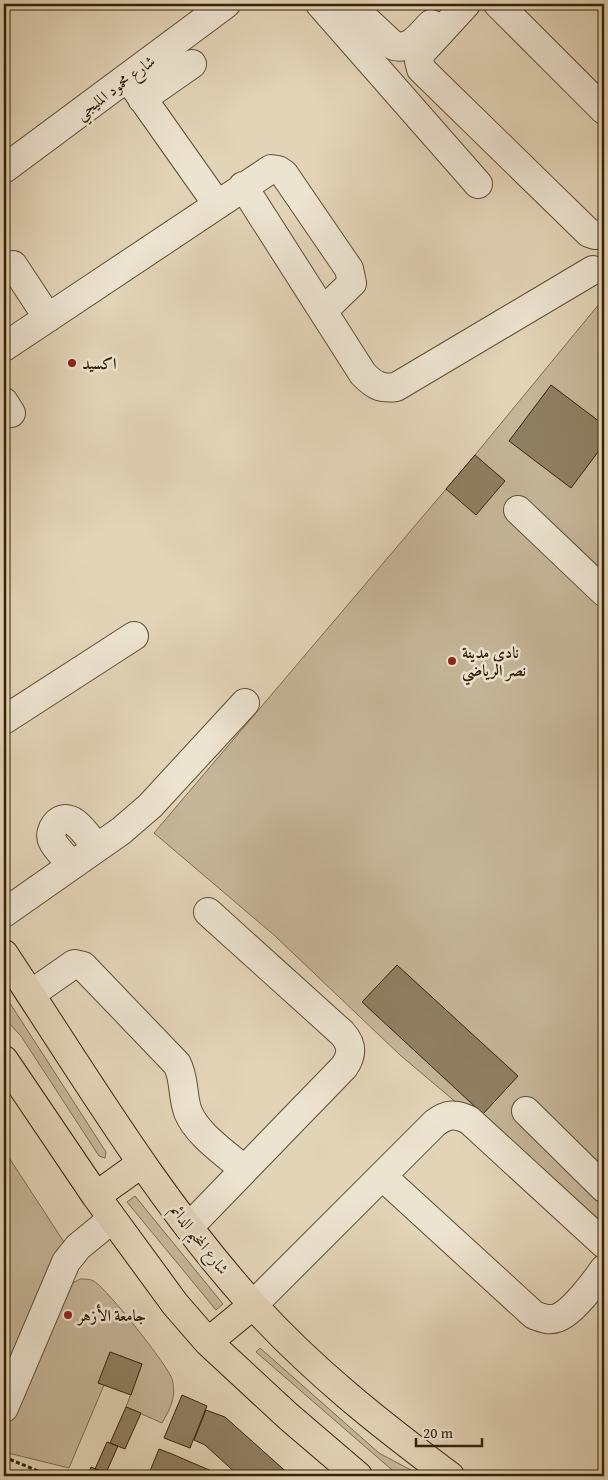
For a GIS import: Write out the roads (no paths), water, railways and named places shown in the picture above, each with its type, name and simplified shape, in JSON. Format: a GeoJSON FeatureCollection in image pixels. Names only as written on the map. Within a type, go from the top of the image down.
{"type":"FeatureCollection","features":[{"type":"Feature","properties":{"kind":"main road","name":"شارع المخيم الدائم"},"geometry":{"type":"LineString","coordinates":[[4,954],[142,1163],[189,1227],[253,1305],[320,1373],[357,1405],[450,1476]]}},
{"type":"Feature","properties":{"kind":"main road"},"geometry":{"type":"LineString","coordinates":[[4,1060],[112,1219],[175,1304],[208,1342],[289,1417],[358,1476]]}},
{"type":"Feature","properties":{"kind":"main road"},"geometry":{"type":"LineString","coordinates":[[96,1196],[142,1163]]}},
{"type":"Feature","properties":{"kind":"main road"},"geometry":{"type":"LineString","coordinates":[[208,1342],[253,1305]]}},
{"type":"Feature","properties":{"kind":"street"},"geometry":{"type":"LineString","coordinates":[[4,150],[141,51],[202,4]]}},
{"type":"Feature","properties":{"kind":"street","name":"شارع محمود المليجي"},"geometry":{"type":"LineString","coordinates":[[4,169],[135,89],[226,4]]}},
{"type":"Feature","properties":{"kind":"street"},"geometry":{"type":"LineString","coordinates":[[320,4],[478,184]]}},
{"type":"Feature","properties":{"kind":"street"},"geometry":{"type":"LineString","coordinates":[[349,4],[387,41],[394,46],[402,48],[410,45],[450,4]]}},
{"type":"Feature","properties":{"kind":"street"},"geometry":{"type":"LineString","coordinates":[[466,4],[421,53],[419,61],[421,69],[585,228],[595,235],[604,234]]}},
{"type":"Feature","properties":{"kind":"street"},"geometry":{"type":"LineString","coordinates":[[498,4],[604,110]]}},
{"type":"Feature","properties":{"kind":"street"},"geometry":{"type":"LineString","coordinates":[[192,64],[135,89],[216,204]]}},
{"type":"Feature","properties":{"kind":"street"},"geometry":{"type":"LineString","coordinates":[[4,347],[271,169],[278,170],[284,174],[349,269],[352,283],[323,311]]}},
{"type":"Feature","properties":{"kind":"street"},"geometry":{"type":"LineString","coordinates":[[244,186],[363,374],[374,385],[383,389],[396,387],[593,270]]}},
{"type":"Feature","properties":{"kind":"street"},"geometry":{"type":"LineString","coordinates":[[13,265],[48,318]]}},
{"type":"Feature","properties":{"kind":"street"},"geometry":{"type":"LineString","coordinates":[[518,510],[604,592]]}},
{"type":"Feature","properties":{"kind":"street"},"geometry":{"type":"LineString","coordinates":[[4,720],[134,636]]}},
{"type":"Feature","properties":{"kind":"street"},"geometry":{"type":"LineString","coordinates":[[4,913],[150,806],[245,703]]}},
{"type":"Feature","properties":{"kind":"street"},"geometry":{"type":"LineString","coordinates":[[72,865],[52,840],[52,830],[57,822],[66,819],[76,821],[96,847]]}},
{"type":"Feature","properties":{"kind":"street"},"geometry":{"type":"LineString","coordinates":[[189,1227],[344,1067],[350,1059],[351,1050],[348,1040],[342,1033],[208,912]]}},
{"type":"Feature","properties":{"kind":"street"},"geometry":{"type":"LineString","coordinates":[[31,994],[74,964],[83,966],[177,1064],[182,1075],[185,1099],[194,1122],[244,1170]]}},
{"type":"Feature","properties":{"kind":"street"},"geometry":{"type":"LineString","coordinates":[[526,1111],[604,1188]]}},
{"type":"Feature","properties":{"kind":"street"},"geometry":{"type":"LineString","coordinates":[[253,1305],[442,1117],[451,1114],[468,1120],[604,1244]]}},
{"type":"Feature","properties":{"kind":"street"},"geometry":{"type":"LineString","coordinates":[[382,1176],[534,1315],[545,1319],[556,1319],[566,1313],[604,1269]]}},
{"type":"Feature","properties":{"kind":"street"},"geometry":{"type":"LineString","coordinates":[[4,1408],[66,1262],[78,1247],[112,1219]]}},
{"type":"Feature","properties":{"kind":"place","name":"اكسيد"},"geometry":{"type":"Point","coordinates":[72,363]}},
{"type":"Feature","properties":{"kind":"place","name":"نادي مدينة نصر الرياضي"},"geometry":{"type":"Point","coordinates":[452,661]}},
{"type":"Feature","properties":{"kind":"place","name":"جامعة الأزهر"},"geometry":{"type":"Point","coordinates":[68,1315]}}]}
